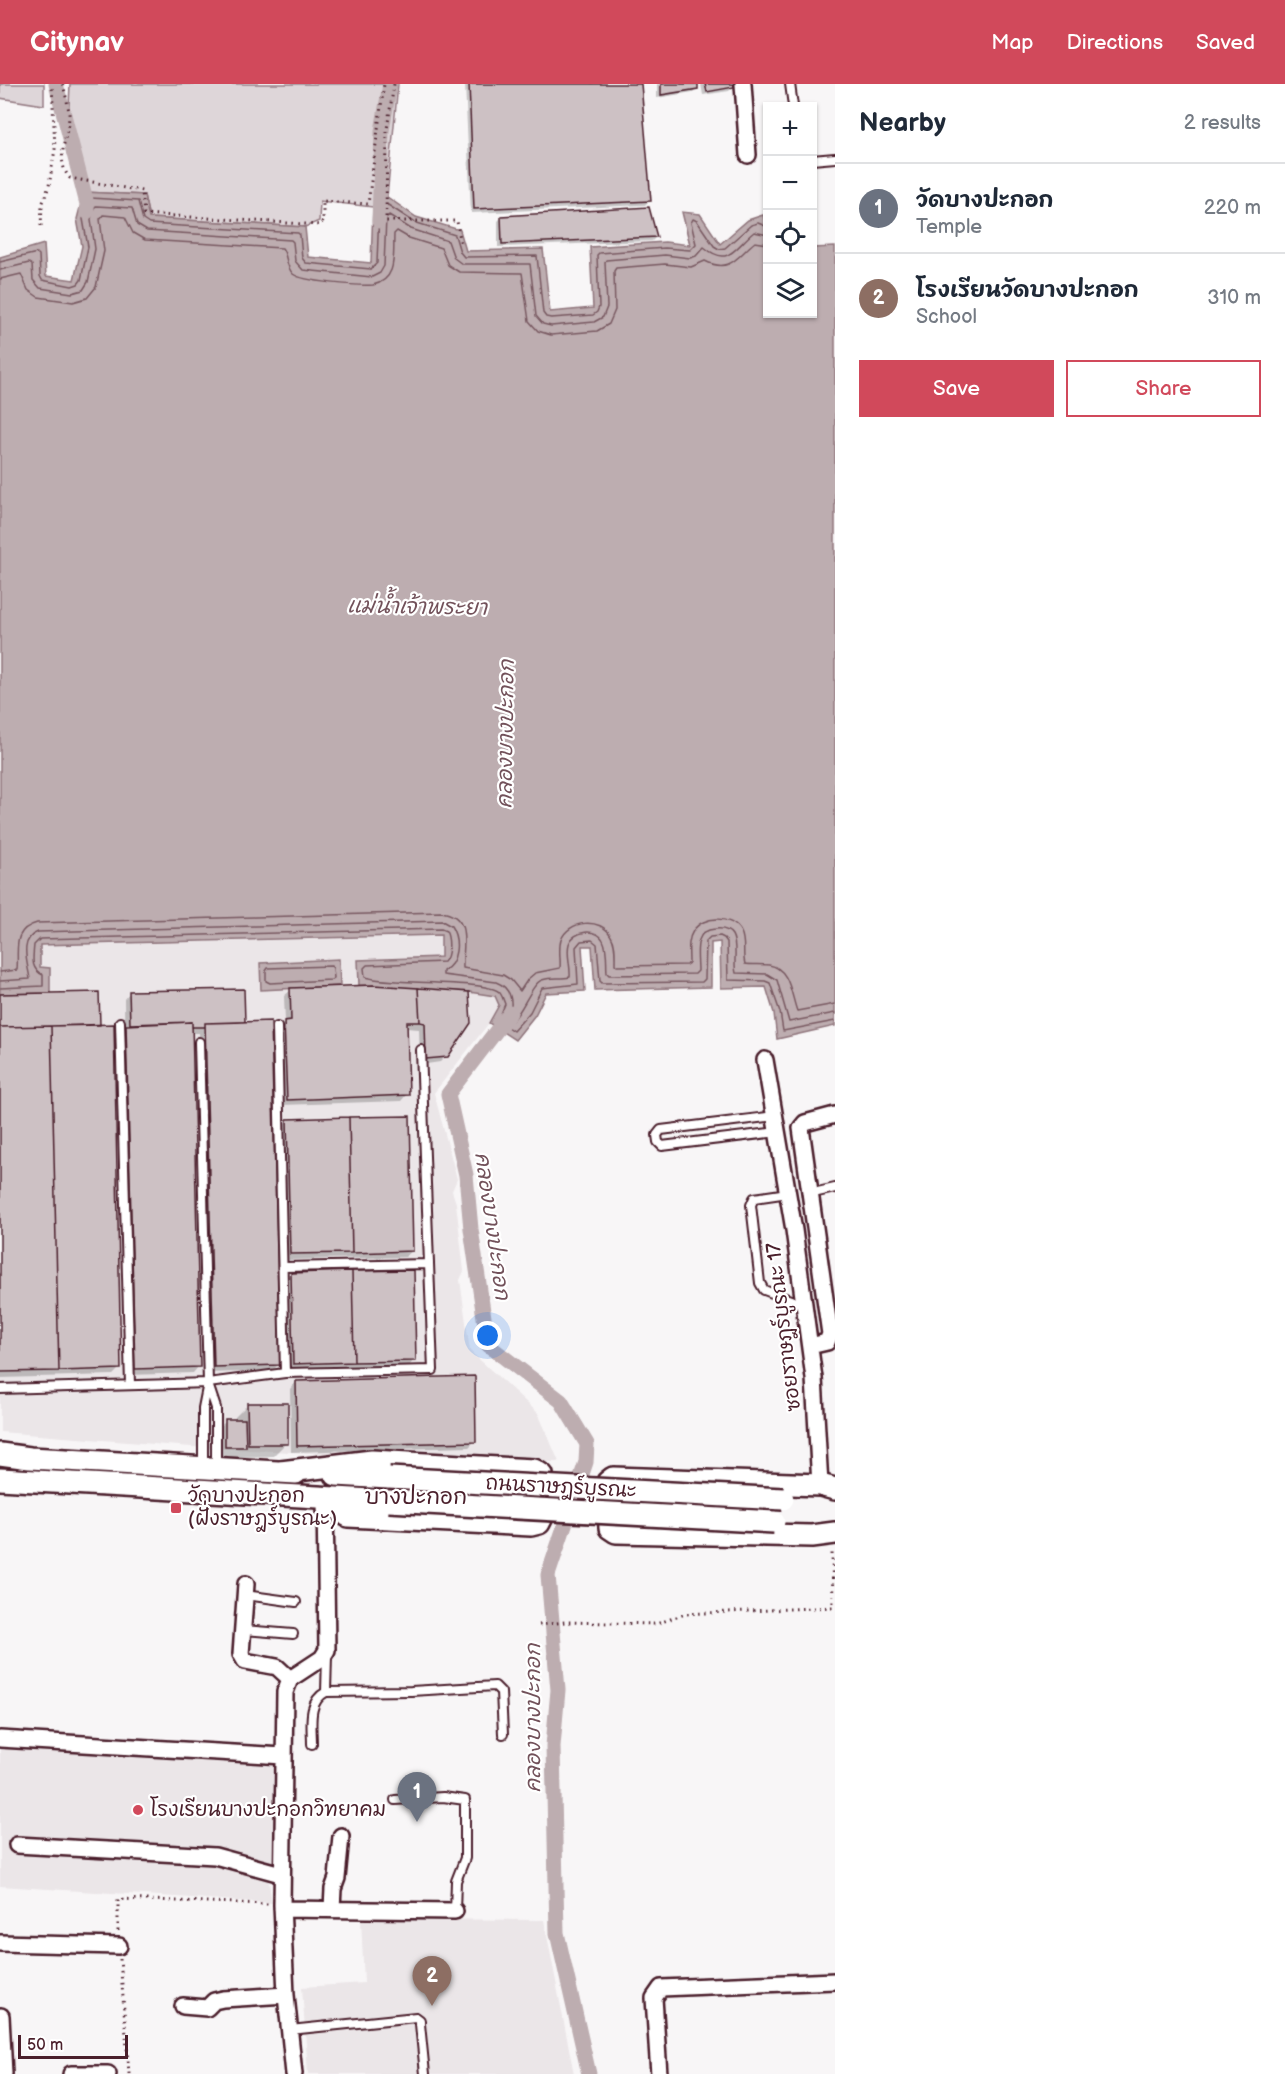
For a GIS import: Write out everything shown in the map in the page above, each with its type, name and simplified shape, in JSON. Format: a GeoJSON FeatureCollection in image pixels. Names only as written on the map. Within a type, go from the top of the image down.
{"type":"FeatureCollection","features":[{"type":"Feature","properties":{"kind":"main road","name":"ถนนราษฎร์บูรณะ"},"geometry":{"type":"LineString","coordinates":[[0,1455],[783,1499],[830,1491]]}},
{"type":"Feature","properties":{"kind":"main road"},"geometry":{"type":"LineString","coordinates":[[281,1472],[372,1461],[534,1470],[542,1475],[542,1517],[539,1523],[531,1525],[348,1516],[325,1498]]}},
{"type":"Feature","properties":{"kind":"main road"},"geometry":{"type":"LineString","coordinates":[[830,1491],[613,1478],[608,1482],[610,1528],[616,1532],[812,1536],[834,1530]]}},
{"type":"Feature","properties":{"kind":"main road","name":"ถนนราษฎร์บูรณะ"},"geometry":{"type":"LineString","coordinates":[[0,1479],[774,1522],[834,1530]]}},
{"type":"Feature","properties":{"kind":"street"},"geometry":{"type":"LineString","coordinates":[[743,84],[748,155]]}},
{"type":"Feature","properties":{"kind":"street","name":"ซอยราษฎร์บูรณะ 17"},"geometry":{"type":"LineString","coordinates":[[765,1060],[788,1193],[830,1491]]}},
{"type":"Feature","properties":{"kind":"street"},"geometry":{"type":"LineString","coordinates":[[810,1346],[827,1342],[831,1334],[829,1288],[809,1194],[801,1128],[805,1123],[835,1115]]}},
{"type":"Feature","properties":{"kind":"street"},"geometry":{"type":"LineString","coordinates":[[294,2074],[286,1995],[281,1874],[285,1692],[290,1679],[322,1658],[327,1650],[325,1498]]}},
{"type":"Feature","properties":{"kind":"street"},"geometry":{"type":"LineString","coordinates":[[245,1590],[241,1654],[245,1661],[277,1667],[290,1679]]}},
{"type":"Feature","properties":{"kind":"street"},"geometry":{"type":"LineString","coordinates":[[0,1739],[283,1756]]}},
{"type":"Feature","properties":{"kind":"street"},"geometry":{"type":"LineString","coordinates":[[332,1909],[341,1836]]}},
{"type":"Feature","properties":{"kind":"street"},"geometry":{"type":"LineString","coordinates":[[17,1845],[215,1856],[281,1874]]}},
{"type":"Feature","properties":{"kind":"street"},"geometry":{"type":"LineString","coordinates":[[282,1907],[455,1911]]}},
{"type":"Feature","properties":{"kind":"street"},"geometry":{"type":"LineString","coordinates":[[0,1943],[119,1946]]}},
{"type":"Feature","properties":{"kind":"street"},"geometry":{"type":"LineString","coordinates":[[659,2074],[654,1998],[661,1988],[835,1981]]}},
{"type":"Feature","properties":{"kind":"street"},"geometry":{"type":"LineString","coordinates":[[183,2006],[207,2008],[214,2001],[223,1999],[286,1995]]}},
{"type":"Feature","properties":{"kind":"street"},"geometry":{"type":"LineString","coordinates":[[1,2016],[3,2074]]}},
{"type":"Feature","properties":{"kind":"street"},"geometry":{"type":"LineString","coordinates":[[71,2074],[108,2074]]}},
{"type":"Feature","properties":{"kind":"lane"},"geometry":{"type":"LineString","coordinates":[[790,84],[792,102]]}},
{"type":"Feature","properties":{"kind":"lane"},"geometry":{"type":"LineString","coordinates":[[817,160],[835,158]]}},
{"type":"Feature","properties":{"kind":"lane"},"geometry":{"type":"LineString","coordinates":[[120,1022],[130,1385]]}},
{"type":"Feature","properties":{"kind":"lane"},"geometry":{"type":"LineString","coordinates":[[277,1027],[285,1373]]}},
{"type":"Feature","properties":{"kind":"lane"},"geometry":{"type":"LineString","coordinates":[[199,1042],[208,1383],[203,1408],[209,1467]]}},
{"type":"Feature","properties":{"kind":"lane"},"geometry":{"type":"LineString","coordinates":[[0,1389],[208,1383],[285,1373],[433,1370],[421,1050]]}},
{"type":"Feature","properties":{"kind":"lane"},"geometry":{"type":"LineString","coordinates":[[775,1116],[661,1130],[657,1135],[658,1142],[662,1146],[778,1132]]}},
{"type":"Feature","properties":{"kind":"lane"},"geometry":{"type":"LineString","coordinates":[[809,1194],[835,1188]]}},
{"type":"Feature","properties":{"kind":"lane"},"geometry":{"type":"LineString","coordinates":[[788,1193],[754,1198],[751,1205],[760,1283],[764,1290],[804,1305]]}},
{"type":"Feature","properties":{"kind":"lane"},"geometry":{"type":"LineString","coordinates":[[284,1267],[428,1264]]}},
{"type":"Feature","properties":{"kind":"lane"},"geometry":{"type":"LineString","coordinates":[[208,1383],[216,1408],[209,1467]]}},
{"type":"Feature","properties":{"kind":"lane"},"geometry":{"type":"LineString","coordinates":[[245,1590],[296,1602]]}},
{"type":"Feature","properties":{"kind":"lane"},"geometry":{"type":"LineString","coordinates":[[243,1630],[293,1634]]}},
{"type":"Feature","properties":{"kind":"lane"},"geometry":{"type":"LineString","coordinates":[[326,1692],[327,1650]]}},
{"type":"Feature","properties":{"kind":"lane"},"geometry":{"type":"LineString","coordinates":[[312,1744],[313,1705],[318,1696],[326,1692],[411,1691],[495,1686],[501,1692],[503,1734]]}},
{"type":"Feature","properties":{"kind":"lane"},"geometry":{"type":"LineString","coordinates":[[395,1800],[443,1797],[465,1800],[465,1858],[456,1881],[455,1911]]}},
{"type":"Feature","properties":{"kind":"lane"},"geometry":{"type":"LineString","coordinates":[[290,2030],[416,2017],[420,2020],[425,2074]]}},
{"type":"Feature","properties":{"kind":"path"},"geometry":{"type":"LineString","coordinates":[[41,226],[42,205],[49,186],[55,149],[52,84]]}},
{"type":"Feature","properties":{"kind":"path"},"geometry":{"type":"LineString","coordinates":[[63,84],[69,113],[63,144],[64,165],[70,178],[142,191],[144,214],[320,225],[323,221],[323,201],[368,204],[384,84]]}},
{"type":"Feature","properties":{"kind":"path"},"geometry":{"type":"LineString","coordinates":[[394,84],[387,129],[386,221],[457,221],[461,246]]}},
{"type":"Feature","properties":{"kind":"path"},"geometry":{"type":"LineString","coordinates":[[539,1624],[565,1622],[656,1624],[685,1614],[833,1607],[834,1530]]}},
{"type":"Feature","properties":{"kind":"path"},"geometry":{"type":"LineString","coordinates":[[129,2074],[119,1946],[118,1899],[282,1907]]}},
{"type":"Feature","properties":{"kind":"shaded area"},"geometry":{"type":"Polygon","coordinates":[[[0,84],[44,84],[44,105],[0,98],[0,84]]]}},
{"type":"Feature","properties":{"kind":"shaded area"},"geometry":{"type":"Polygon","coordinates":[[[70,84],[398,84],[387,197],[373,207],[320,201],[319,221],[305,227],[149,218],[144,195],[84,192],[67,153],[70,84]]]}},
{"type":"Feature","properties":{"kind":"shaded area"},"geometry":{"type":"Polygon","coordinates":[[[442,935],[442,957],[358,960],[360,985],[469,992],[495,996],[499,1005],[489,1023],[434,1093],[457,1179],[452,1191],[456,1203],[464,1271],[460,1280],[470,1351],[538,1413],[559,1462],[479,1462],[192,1447],[0,1432],[0,994],[50,968],[40,968],[40,945],[442,935]]]}},
{"type":"Feature","properties":{"kind":"shaded area","name":"โรงเรียนบางปะกอกวิทยาคม"},"geometry":{"type":"Polygon","coordinates":[[[0,1743],[277,1760],[276,1860],[268,1876],[272,1903],[0,1886],[0,1743]]]}},
{"type":"Feature","properties":{"kind":"shaded area"},"geometry":{"type":"Polygon","coordinates":[[[361,1919],[544,1920],[574,2074],[308,2074],[302,1987],[364,1983],[361,1919]]]}},
{"type":"Feature","properties":{"kind":"water","name":"แม่น้ำเจ้าพระยา"},"geometry":{"type":"Polygon","coordinates":[[[84,192],[144,195],[149,218],[305,227],[308,257],[371,263],[373,207],[387,197],[416,217],[460,230],[466,251],[543,249],[550,312],[593,308],[590,247],[665,242],[690,245],[682,212],[700,214],[720,244],[748,220],[763,215],[763,318],[817,318],[817,248],[835,247],[835,1026],[777,1039],[774,1013],[766,987],[721,988],[720,942],[711,943],[711,987],[595,990],[592,946],[582,946],[585,991],[546,993],[535,1015],[515,1040],[489,1023],[499,1005],[495,996],[469,992],[359,985],[358,960],[441,957],[441,935],[40,945],[40,967],[50,968],[50,993],[0,994],[0,257],[44,244],[46,276],[74,280],[82,246],[77,219],[84,192]]]}},
{"type":"Feature","properties":{"kind":"water"},"geometry":{"type":"Polygon","coordinates":[[[339,959],[340,986],[261,990],[260,963],[339,959]]]}},
{"type":"Feature","properties":{"kind":"building"},"geometry":{"type":"Polygon","coordinates":[[[469,84],[641,84],[651,201],[474,209],[469,84]]]}},
{"type":"Feature","properties":{"kind":"building"},"geometry":{"type":"Polygon","coordinates":[[[661,84],[698,84],[698,89],[661,95],[661,84]]]}},
{"type":"Feature","properties":{"kind":"building"},"geometry":{"type":"Polygon","coordinates":[[[705,84],[734,84],[734,87],[707,92],[705,84]]]}},
{"type":"Feature","properties":{"kind":"building"},"geometry":{"type":"Polygon","coordinates":[[[649,207],[657,237],[502,244],[501,216],[649,207]]]}},
{"type":"Feature","properties":{"kind":"building"},"geometry":{"type":"Polygon","coordinates":[[[373,985],[418,988],[420,1022],[407,1022],[409,1095],[287,1100],[284,1021],[291,1020],[290,988],[373,985]]]}},
{"type":"Feature","properties":{"kind":"building"},"geometry":{"type":"Polygon","coordinates":[[[418,988],[469,992],[471,1023],[448,1057],[426,1059],[425,1023],[420,1022],[418,988]]]}},
{"type":"Feature","properties":{"kind":"building"},"geometry":{"type":"Polygon","coordinates":[[[244,989],[245,1022],[205,1023],[205,1027],[192,1027],[192,1022],[130,1024],[129,991],[244,989]]]}},
{"type":"Feature","properties":{"kind":"building"},"geometry":{"type":"Polygon","coordinates":[[[99,992],[100,1025],[0,1027],[0,994],[99,992]]]}},
{"type":"Feature","properties":{"kind":"building"},"geometry":{"type":"Polygon","coordinates":[[[271,1021],[280,1365],[214,1367],[205,1023],[271,1021]]]}},
{"type":"Feature","properties":{"kind":"building"},"geometry":{"type":"Polygon","coordinates":[[[192,1022],[200,1367],[135,1369],[126,1025],[192,1022]]]}},
{"type":"Feature","properties":{"kind":"building"},"geometry":{"type":"Polygon","coordinates":[[[114,1024],[121,1369],[59,1371],[51,1026],[114,1024]]]}},
{"type":"Feature","properties":{"kind":"building"},"geometry":{"type":"Polygon","coordinates":[[[51,1026],[59,1371],[0,1372],[0,1027],[51,1026]]]}},
{"type":"Feature","properties":{"kind":"building"},"geometry":{"type":"Polygon","coordinates":[[[410,1116],[413,1251],[352,1253],[349,1117],[410,1116]]]}},
{"type":"Feature","properties":{"kind":"building"},"geometry":{"type":"Polygon","coordinates":[[[349,1117],[352,1253],[290,1254],[287,1119],[349,1117]]]}},
{"type":"Feature","properties":{"kind":"building"},"geometry":{"type":"Polygon","coordinates":[[[414,1270],[416,1361],[354,1362],[352,1271],[414,1270]]]}},
{"type":"Feature","properties":{"kind":"building"},"geometry":{"type":"Polygon","coordinates":[[[352,1271],[354,1362],[293,1364],[291,1273],[352,1271]]]}},
{"type":"Feature","properties":{"kind":"building"},"geometry":{"type":"Polygon","coordinates":[[[475,1376],[476,1442],[297,1446],[296,1381],[475,1376]]]}},
{"type":"Feature","properties":{"kind":"building"},"geometry":{"type":"Polygon","coordinates":[[[247,1403],[288,1403],[288,1444],[248,1444],[247,1403]]]}},
{"type":"Feature","properties":{"kind":"building"},"geometry":{"type":"Polygon","coordinates":[[[225,1419],[245,1419],[246,1447],[225,1447],[225,1419]]]}},
{"type":"Feature","properties":{"kind":"waterway"},"geometry":{"type":"LineString","coordinates":[[56,84],[87,204],[87,212]]}},
{"type":"Feature","properties":{"kind":"waterway"},"geometry":{"type":"LineString","coordinates":[[379,221],[382,131],[390,84]]}},
{"type":"Feature","properties":{"kind":"waterway","name":"คลองบางปะกอก"},"geometry":{"type":"LineString","coordinates":[[510,1013],[448,1094],[466,1175],[471,1229],[488,1345],[561,1401],[587,1444],[586,1462],[548,1575],[558,1690],[553,1746],[557,1933],[589,2074]]}},
{"type":"Feature","properties":{"kind":"place","name":"วัดบางปะกอก (ฝั่งราษฎร์บูรณะ)"},"geometry":{"type":"Point","coordinates":[176,1508]}},
{"type":"Feature","properties":{"kind":"place","name":"โรงเรียนบางปะกอกวิทยาคม"},"geometry":{"type":"Point","coordinates":[138,1810]}},
{"type":"Feature","properties":{"kind":"place","name":"วัดบางปะกอก"},"geometry":{"type":"Point","coordinates":[417,1822]}},
{"type":"Feature","properties":{"kind":"place","name":"โรงเรียนวัดบางปะกอก"},"geometry":{"type":"Point","coordinates":[432,2006]}},
{"type":"Feature","properties":{"kind":"district","name":"บางปะกอก"},"geometry":{"type":"Point","coordinates":[416,1497]}}]}
